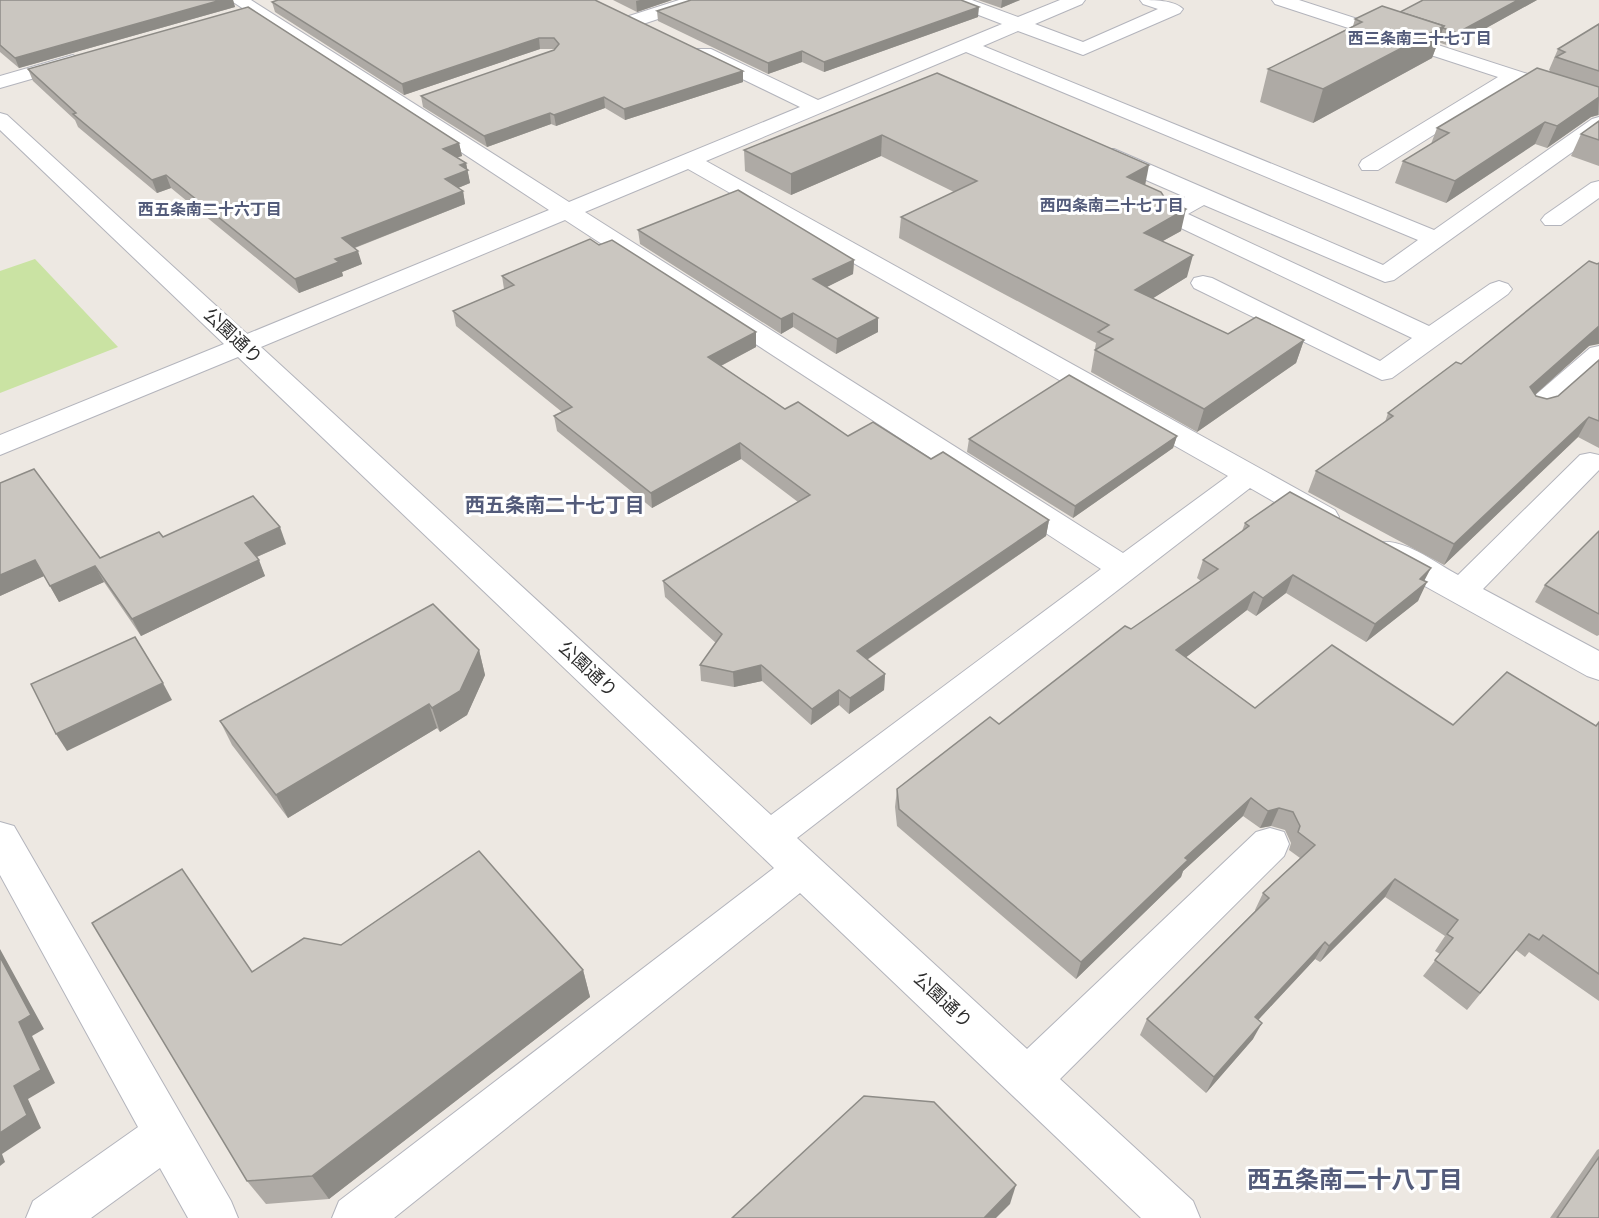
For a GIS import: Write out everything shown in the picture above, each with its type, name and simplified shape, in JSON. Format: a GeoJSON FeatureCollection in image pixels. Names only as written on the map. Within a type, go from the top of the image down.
{"type":"FeatureCollection","features":[{"type":"Feature","properties":{"kind":"street"},"geometry":{"type":"LineString","coordinates":[[636,20],[697,0]]}},
{"type":"Feature","properties":{"kind":"street"},"geometry":{"type":"LineString","coordinates":[[956,0],[1083,50],[1174,9],[1149,0]]}},
{"type":"Feature","properties":{"kind":"street"},"geometry":{"type":"LineString","coordinates":[[0,446],[1076,0]]}},
{"type":"Feature","properties":{"kind":"street"},"geometry":{"type":"LineString","coordinates":[[1281,0],[1578,97]]}},
{"type":"Feature","properties":{"kind":"street"},"geometry":{"type":"LineString","coordinates":[[241,9],[280,2]]}},
{"type":"Feature","properties":{"kind":"street"},"geometry":{"type":"LineString","coordinates":[[241,9],[413,100],[569,210],[1124,570]]}},
{"type":"Feature","properties":{"kind":"street"},"geometry":{"type":"LineString","coordinates":[[615,10],[657,30]]}},
{"type":"Feature","properties":{"kind":"street"},"geometry":{"type":"LineString","coordinates":[[689,46],[817,107]]}},
{"type":"Feature","properties":{"kind":"street"},"geometry":{"type":"LineString","coordinates":[[967,46],[1436,239]]}},
{"type":"Feature","properties":{"kind":"street"},"geometry":{"type":"LineString","coordinates":[[0,82],[86,58]]}},
{"type":"Feature","properties":{"kind":"street"},"geometry":{"type":"LineString","coordinates":[[911,70],[933,79]]}},
{"type":"Feature","properties":{"kind":"street"},"geometry":{"type":"LineString","coordinates":[[1370,165],[1514,76]]}},
{"type":"Feature","properties":{"kind":"street","name":"公園通り"},"geometry":{"type":"LineString","coordinates":[[0,119],[1176,1218]]}},
{"type":"Feature","properties":{"kind":"street"},"geometry":{"type":"LineString","coordinates":[[1553,220],[1582,173],[1599,123]]}},
{"type":"Feature","properties":{"kind":"street"},"geometry":{"type":"LineString","coordinates":[[1084,144],[1385,275],[1436,239],[1582,173]]}},
{"type":"Feature","properties":{"kind":"street"},"geometry":{"type":"LineString","coordinates":[[688,160],[1248,475],[1599,667]]}},
{"type":"Feature","properties":{"kind":"street"},"geometry":{"type":"LineString","coordinates":[[1203,196],[1170,214],[1431,337]]}},
{"type":"Feature","properties":{"kind":"street"},"geometry":{"type":"LineString","coordinates":[[1203,283],[1382,372],[1499,289]]}},
{"type":"Feature","properties":{"kind":"street"},"geometry":{"type":"LineString","coordinates":[[1536,409],[1599,354]]}},
{"type":"Feature","properties":{"kind":"street"},"geometry":{"type":"LineString","coordinates":[[1461,592],[1590,462]]}},
{"type":"Feature","properties":{"kind":"street"},"geometry":{"type":"LineString","coordinates":[[769,838],[1248,475]]}},
{"type":"Feature","properties":{"kind":"street"},"geometry":{"type":"LineString","coordinates":[[0,838],[214,1218]]}},
{"type":"Feature","properties":{"kind":"street"},"geometry":{"type":"LineString","coordinates":[[1028,1080],[1270,844]]}},
{"type":"Feature","properties":{"kind":"street"},"geometry":{"type":"LineString","coordinates":[[356,1218],[802,869]]}},
{"type":"Feature","properties":{"kind":"street"},"geometry":{"type":"LineString","coordinates":[[50,1218],[167,1135]]}},
{"type":"Feature","properties":{"kind":"green space"},"geometry":{"type":"Polygon","coordinates":[[[35,259],[118,347],[0,393],[0,271],[35,259]]]}},
{"type":"Feature","properties":{"kind":"building"},"geometry":{"type":"Polygon","coordinates":[[[0,0],[221,0],[15,58],[0,45],[0,0]]]}},
{"type":"Feature","properties":{"kind":"building"},"geometry":{"type":"Polygon","coordinates":[[[278,0],[595,0],[743,71],[624,109],[604,97],[484,136],[421,96],[554,50],[559,44],[554,38],[539,38],[402,84],[272,2],[278,0]]]}},
{"type":"Feature","properties":{"kind":"building"},"geometry":{"type":"Polygon","coordinates":[[[691,0],[961,0],[979,7],[824,62],[802,51],[768,63],[657,11],[691,0]]]}},
{"type":"Feature","properties":{"kind":"building"},"geometry":{"type":"Polygon","coordinates":[[[1423,0],[1518,0],[1457,33],[1443,28],[1444,26],[1400,12],[1423,0]]]}},
{"type":"Feature","properties":{"kind":"building"},"geometry":{"type":"Polygon","coordinates":[[[1382,6],[1444,26],[1323,89],[1268,69],[1362,22],[1355,19],[1382,6]]]}},
{"type":"Feature","properties":{"kind":"building"},"geometry":{"type":"Polygon","coordinates":[[[248,7],[459,143],[443,149],[466,163],[460,165],[468,170],[445,179],[463,191],[342,238],[358,251],[335,259],[339,262],[295,279],[166,175],[152,180],[73,114],[76,113],[28,69],[248,7]]]}},
{"type":"Feature","properties":{"kind":"building"},"geometry":{"type":"Polygon","coordinates":[[[1599,24],[1599,71],[1556,57],[1565,52],[1558,49],[1599,24]]]}},
{"type":"Feature","properties":{"kind":"building"},"geometry":{"type":"Polygon","coordinates":[[[1537,68],[1599,87],[1599,97],[1557,126],[1545,122],[1455,181],[1403,161],[1449,133],[1437,128],[1537,68]]]}},
{"type":"Feature","properties":{"kind":"building"},"geometry":{"type":"Polygon","coordinates":[[[937,73],[1149,165],[1127,177],[1161,192],[1166,200],[1186,209],[1144,233],[1193,255],[1135,290],[1228,334],[1256,317],[1304,340],[1204,409],[1095,350],[1113,339],[1098,332],[1109,325],[901,217],[977,181],[882,135],[791,174],[744,150],[937,73]]]}},
{"type":"Feature","properties":{"kind":"building"},"geometry":{"type":"Polygon","coordinates":[[[1599,121],[1599,140],[1581,134],[1599,121]]]}},
{"type":"Feature","properties":{"kind":"building"},"geometry":{"type":"Polygon","coordinates":[[[738,190],[854,260],[813,279],[878,318],[837,339],[793,313],[781,319],[638,230],[738,190]]]}},
{"type":"Feature","properties":{"kind":"building"},"geometry":{"type":"Polygon","coordinates":[[[590,239],[599,245],[612,240],[756,332],[708,357],[785,409],[798,402],[848,436],[873,422],[931,459],[943,452],[1049,520],[857,651],[885,674],[850,698],[839,690],[812,709],[761,665],[733,672],[700,665],[722,634],[663,581],[810,495],[740,443],[651,493],[554,416],[572,407],[453,311],[514,285],[502,276],[590,239]]]}},
{"type":"Feature","properties":{"kind":"building"},"geometry":{"type":"Polygon","coordinates":[[[1589,261],[1599,263],[1599,326],[1530,387],[1536,396],[1547,399],[1558,396],[1599,360],[1599,421],[1589,417],[1454,544],[1316,471],[1393,416],[1388,413],[1456,362],[1461,364],[1589,261]]]}},
{"type":"Feature","properties":{"kind":"building"},"geometry":{"type":"Polygon","coordinates":[[[1069,375],[1177,436],[1075,506],[969,439],[1069,375]]]}},
{"type":"Feature","properties":{"kind":"building"},"geometry":{"type":"Polygon","coordinates":[[[34,469],[100,558],[159,532],[163,537],[253,496],[280,527],[245,543],[259,560],[132,619],[95,566],[50,586],[35,560],[0,575],[0,483],[34,469]]]}},
{"type":"Feature","properties":{"kind":"building"},"geometry":{"type":"Polygon","coordinates":[[[1290,492],[1431,568],[1420,579],[1427,582],[1375,624],[1293,575],[1263,598],[1254,592],[1176,650],[1255,708],[1332,645],[1453,725],[1507,672],[1596,726],[1599,722],[1599,974],[1543,935],[1539,940],[1529,934],[1480,993],[1435,960],[1453,938],[1447,934],[1458,920],[1395,879],[1329,946],[1325,942],[1255,1017],[1262,1023],[1214,1077],[1147,1019],[1269,898],[1263,893],[1315,845],[1298,832],[1300,826],[1293,812],[1279,808],[1268,811],[1251,798],[1185,858],[1188,860],[1081,962],[899,809],[897,789],[990,717],[999,724],[1125,626],[1131,629],[1218,569],[1203,560],[1249,526],[1245,523],[1290,492]]]}},
{"type":"Feature","properties":{"kind":"building"},"geometry":{"type":"Polygon","coordinates":[[[1599,531],[1599,614],[1545,585],[1599,531]]]}},
{"type":"Feature","properties":{"kind":"building"},"geometry":{"type":"Polygon","coordinates":[[[433,604],[479,650],[460,691],[432,708],[429,704],[276,795],[220,721],[433,604]]]}},
{"type":"Feature","properties":{"kind":"building"},"geometry":{"type":"Polygon","coordinates":[[[135,637],[163,683],[56,734],[31,684],[135,637]]]}},
{"type":"Feature","properties":{"kind":"building"},"geometry":{"type":"Polygon","coordinates":[[[479,851],[583,970],[312,1176],[247,1181],[92,923],[182,869],[252,972],[304,938],[341,945],[479,851]]]}},
{"type":"Feature","properties":{"kind":"building"},"geometry":{"type":"Polygon","coordinates":[[[0,957],[31,1015],[19,1022],[41,1070],[14,1086],[27,1115],[0,1133],[0,957]]]}},
{"type":"Feature","properties":{"kind":"building"},"geometry":{"type":"Polygon","coordinates":[[[864,1096],[934,1102],[1016,1185],[984,1218],[732,1218],[864,1096]]]}},
{"type":"Feature","properties":{"kind":"building"},"geometry":{"type":"Polygon","coordinates":[[[1599,1157],[1599,1218],[1557,1218],[1599,1157]]]}},
{"type":"Feature","properties":{"kind":"district","name":"西三条南二十七丁目"},"geometry":{"type":"Point","coordinates":[1420,38]}},
{"type":"Feature","properties":{"kind":"district","name":"西四条南二十七丁目"},"geometry":{"type":"Point","coordinates":[1112,205]}},
{"type":"Feature","properties":{"kind":"district","name":"西五条南二十六丁目"},"geometry":{"type":"Point","coordinates":[210,209]}},
{"type":"Feature","properties":{"kind":"district","name":"西五条南二十七丁目"},"geometry":{"type":"Point","coordinates":[555,505]}},
{"type":"Feature","properties":{"kind":"district","name":"西五条南二十八丁目"},"geometry":{"type":"Point","coordinates":[1355,1180]}}]}
